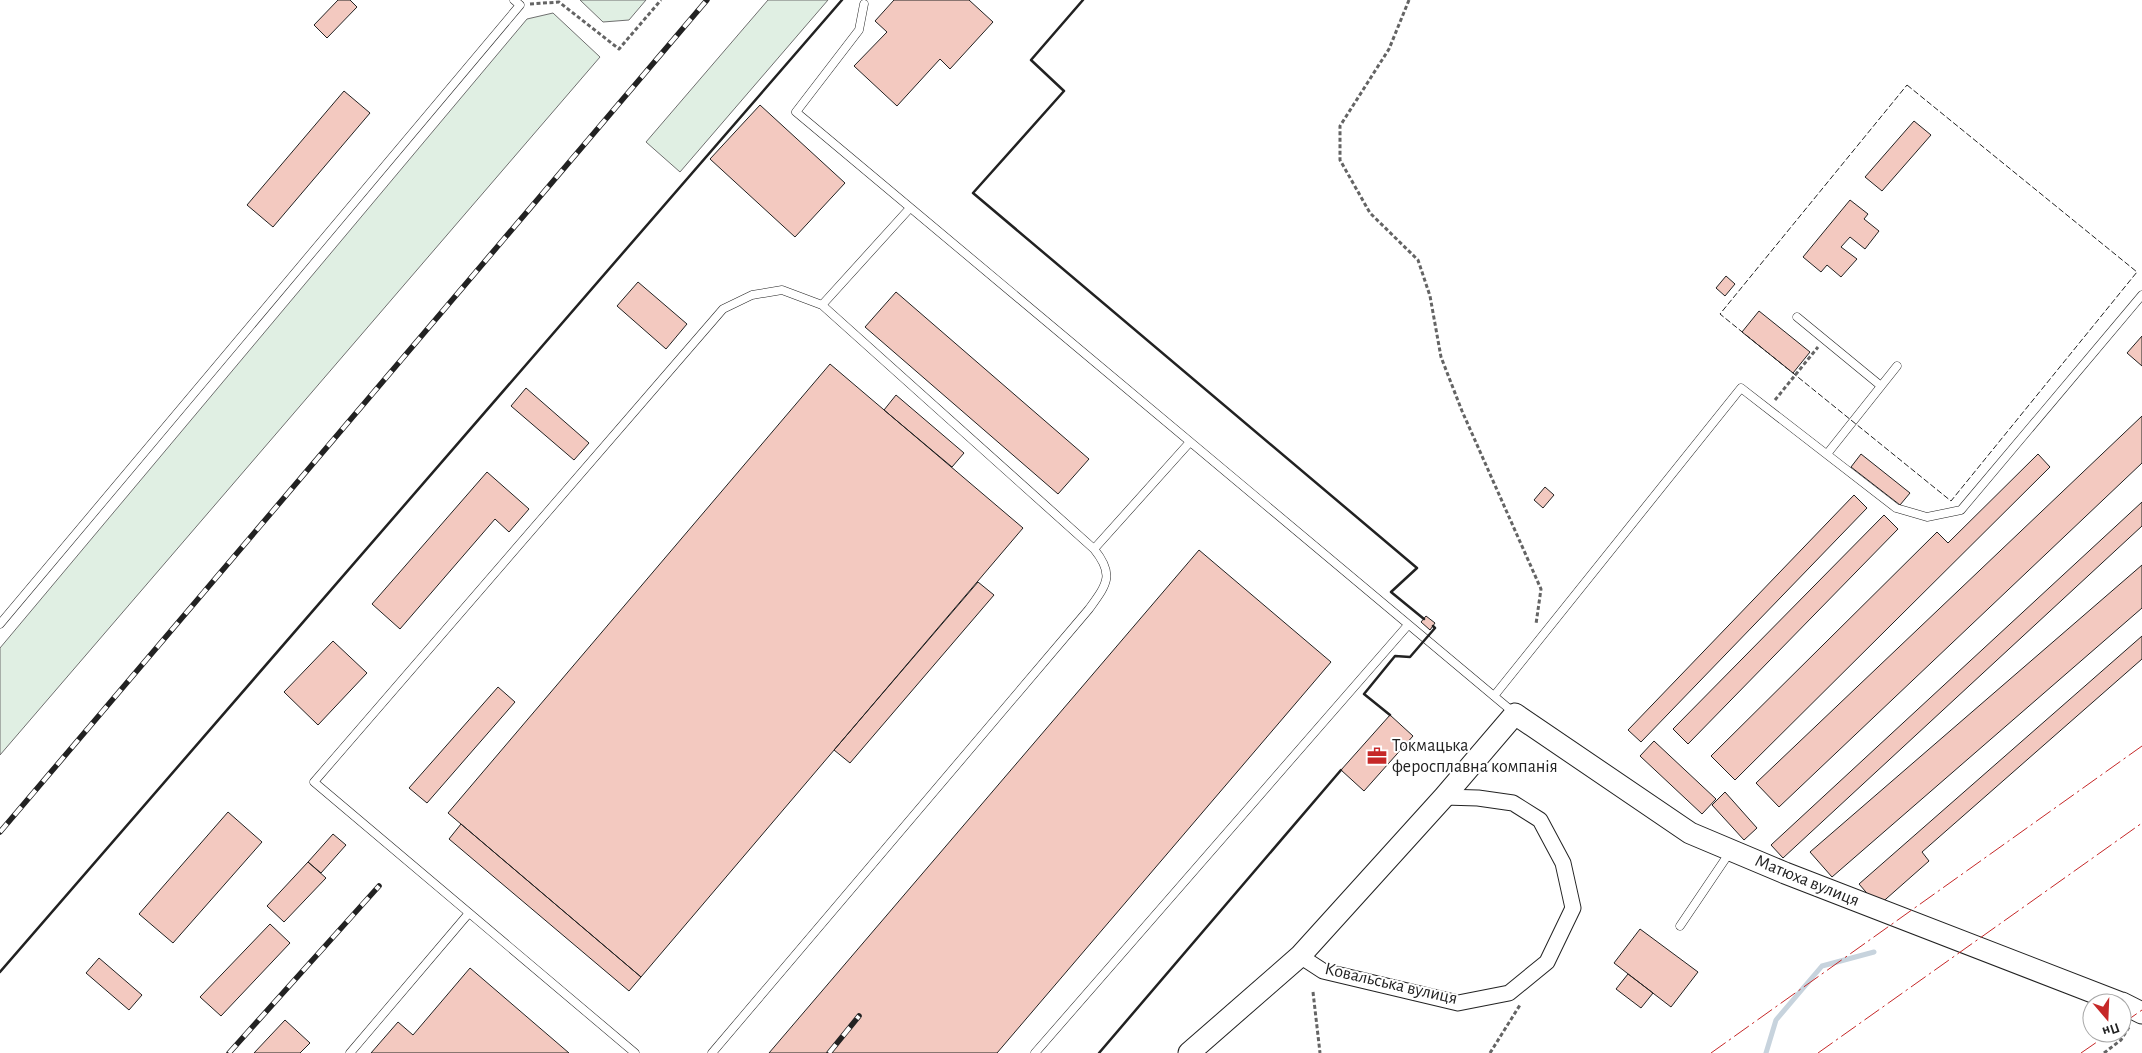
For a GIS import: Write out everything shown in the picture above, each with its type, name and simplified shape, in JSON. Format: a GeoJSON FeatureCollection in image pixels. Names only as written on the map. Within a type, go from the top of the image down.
{"type":"FeatureCollection","features":[{"type":"Feature","properties":{"kind":"street","name":"Ковальська вулиця"},"geometry":{"type":"LineString","coordinates":[[1190,1053],[1300,956],[1444,797],[1515,714]]}},
{"type":"Feature","properties":{"kind":"street","name":"Матюха вулиця"},"geometry":{"type":"LineString","coordinates":[[1515,714],[1690,832],[1785,874],[2095,993]]}},
{"type":"Feature","properties":{"kind":"street","name":"Ковальська вулиця"},"geometry":{"type":"LineString","coordinates":[[1300,956],[1323,971],[1458,1002],[1509,993],[1547,962],[1573,908],[1563,863],[1540,820],[1513,802],[1444,797]]}},
{"type":"Feature","properties":{"kind":"lane"},"geometry":{"type":"LineString","coordinates":[[0,624],[517,2]]}},
{"type":"Feature","properties":{"kind":"lane"},"geometry":{"type":"LineString","coordinates":[[864,4],[859,30],[796,112],[1515,714]]}},
{"type":"Feature","properties":{"kind":"lane"},"geometry":{"type":"LineString","coordinates":[[822,305],[910,208]]}},
{"type":"Feature","properties":{"kind":"lane"},"geometry":{"type":"LineString","coordinates":[[635,1053],[314,782],[723,309],[752,295],[782,290],[822,305],[1094,549],[1106,564],[1105,586],[1088,609],[712,1053]]}},
{"type":"Feature","properties":{"kind":"lane"},"geometry":{"type":"LineString","coordinates":[[1494,696],[1741,388],[1896,508],[1927,517],[1961,510],[2142,296]]}},
{"type":"Feature","properties":{"kind":"lane"},"geometry":{"type":"LineString","coordinates":[[1797,317],[1881,386]]}},
{"type":"Feature","properties":{"kind":"lane"},"geometry":{"type":"LineString","coordinates":[[1827,454],[1897,366]]}},
{"type":"Feature","properties":{"kind":"lane"},"geometry":{"type":"LineString","coordinates":[[1094,549],[1190,442]]}},
{"type":"Feature","properties":{"kind":"lane"},"geometry":{"type":"LineString","coordinates":[[1035,1053],[1408,625]]}},
{"type":"Feature","properties":{"kind":"lane"},"geometry":{"type":"LineString","coordinates":[[1680,926],[1731,850]]}},
{"type":"Feature","properties":{"kind":"lane"},"geometry":{"type":"LineString","coordinates":[[350,1053],[469,913]]}},
{"type":"Feature","properties":{"kind":"path"},"geometry":{"type":"LineString","coordinates":[[517,2],[559,2],[619,49],[661,0]]}},
{"type":"Feature","properties":{"kind":"path"},"geometry":{"type":"LineString","coordinates":[[1409,0],[1389,49],[1340,126],[1340,160],[1370,212],[1418,260],[1430,296],[1441,357],[1462,411],[1541,589],[1533,649]]}},
{"type":"Feature","properties":{"kind":"path"},"geometry":{"type":"LineString","coordinates":[[1769,409],[1824,340]]}},
{"type":"Feature","properties":{"kind":"path"},"geometry":{"type":"LineString","coordinates":[[1313,992],[1320,1053]]}},
{"type":"Feature","properties":{"kind":"path"},"geometry":{"type":"LineString","coordinates":[[1490,1053],[1521,1004]]}},
{"type":"Feature","properties":{"kind":"path"},"geometry":{"type":"LineString","coordinates":[[2104,1053],[2117,1043]]}},
{"type":"Feature","properties":{"kind":"green space"},"geometry":{"type":"Polygon","coordinates":[[[580,0],[646,0],[629,20],[603,22],[580,0]]]}},
{"type":"Feature","properties":{"kind":"green space"},"geometry":{"type":"Polygon","coordinates":[[[768,0],[828,0],[680,172],[646,142],[768,0]]]}},
{"type":"Feature","properties":{"kind":"green space"},"geometry":{"type":"Polygon","coordinates":[[[553,13],[600,57],[0,755],[0,648],[527,19],[553,13]]]}},
{"type":"Feature","properties":{"kind":"building"},"geometry":{"type":"Polygon","coordinates":[[[338,0],[350,0],[357,7],[327,38],[314,25],[338,0]]]}},
{"type":"Feature","properties":{"kind":"building"},"geometry":{"type":"Polygon","coordinates":[[[894,0],[969,0],[993,22],[950,69],[940,59],[897,106],[854,66],[887,32],[875,21],[894,0]]]}},
{"type":"Feature","properties":{"kind":"building"},"geometry":{"type":"Polygon","coordinates":[[[344,91],[370,113],[273,227],[247,205],[344,91]]]}},
{"type":"Feature","properties":{"kind":"building"},"geometry":{"type":"Polygon","coordinates":[[[760,105],[845,183],[795,237],[710,159],[760,105]]]}},
{"type":"Feature","properties":{"kind":"building"},"geometry":{"type":"Polygon","coordinates":[[[1914,121],[1931,135],[1882,191],[1865,177],[1914,121]]]}},
{"type":"Feature","properties":{"kind":"building"},"geometry":{"type":"Polygon","coordinates":[[[1850,200],[1868,214],[1864,219],[1879,231],[1865,249],[1850,237],[1841,247],[1857,259],[1841,277],[1827,265],[1821,272],[1803,257],[1850,200]]]}},
{"type":"Feature","properties":{"kind":"building"},"geometry":{"type":"Polygon","coordinates":[[[1726,276],[1735,284],[1725,296],[1716,288],[1726,276]]]}},
{"type":"Feature","properties":{"kind":"building"},"geometry":{"type":"Polygon","coordinates":[[[638,282],[687,324],[666,349],[617,306],[638,282]]]}},
{"type":"Feature","properties":{"kind":"building"},"geometry":{"type":"Polygon","coordinates":[[[896,292],[1089,459],[1058,494],[865,327],[896,292]]]}},
{"type":"Feature","properties":{"kind":"building"},"geometry":{"type":"Polygon","coordinates":[[[1759,311],[1810,352],[1793,373],[1742,332],[1759,311]]]}},
{"type":"Feature","properties":{"kind":"building"},"geometry":{"type":"Polygon","coordinates":[[[2142,336],[2142,366],[2127,353],[2142,336]]]}},
{"type":"Feature","properties":{"kind":"building"},"geometry":{"type":"Polygon","coordinates":[[[830,364],[1023,528],[641,977],[448,813],[830,364]]]}},
{"type":"Feature","properties":{"kind":"building"},"geometry":{"type":"Polygon","coordinates":[[[526,388],[589,443],[574,460],[511,406],[526,388]]]}},
{"type":"Feature","properties":{"kind":"building"},"geometry":{"type":"Polygon","coordinates":[[[896,395],[964,453],[952,467],[884,410],[896,395]]]}},
{"type":"Feature","properties":{"kind":"building"},"geometry":{"type":"Polygon","coordinates":[[[2142,416],[2142,463],[1779,807],[1756,783],[2142,416]]]}},
{"type":"Feature","properties":{"kind":"building"},"geometry":{"type":"Polygon","coordinates":[[[1861,454],[1910,493],[1900,505],[1851,467],[1861,454]]]}},
{"type":"Feature","properties":{"kind":"building"},"geometry":{"type":"Polygon","coordinates":[[[2038,454],[2050,467],[1735,780],[1711,756],[1937,532],[1948,543],[2038,454]]]}},
{"type":"Feature","properties":{"kind":"building"},"geometry":{"type":"Polygon","coordinates":[[[487,472],[529,509],[509,532],[495,519],[400,629],[372,604],[487,472]]]}},
{"type":"Feature","properties":{"kind":"building"},"geometry":{"type":"Polygon","coordinates":[[[1545,487],[1554,495],[1543,508],[1534,500],[1545,487]]]}},
{"type":"Feature","properties":{"kind":"building"},"geometry":{"type":"Polygon","coordinates":[[[1854,495],[1867,508],[1641,742],[1628,730],[1854,495]]]}},
{"type":"Feature","properties":{"kind":"building"},"geometry":{"type":"Polygon","coordinates":[[[2142,502],[2142,526],[1783,858],[1771,845],[2142,502]]]}},
{"type":"Feature","properties":{"kind":"building"},"geometry":{"type":"Polygon","coordinates":[[[1884,515],[1898,529],[1688,744],[1673,729],[1884,515]]]}},
{"type":"Feature","properties":{"kind":"building"},"geometry":{"type":"Polygon","coordinates":[[[1199,550],[1331,662],[997,1053],[769,1053],[1199,550]]]}},
{"type":"Feature","properties":{"kind":"building"},"geometry":{"type":"Polygon","coordinates":[[[2142,565],[2142,608],[1832,877],[1810,852],[2142,565]]]}},
{"type":"Feature","properties":{"kind":"building"},"geometry":{"type":"Polygon","coordinates":[[[978,582],[994,595],[850,763],[834,750],[978,582]]]}},
{"type":"Feature","properties":{"kind":"building"},"geometry":{"type":"Polygon","coordinates":[[[1426,616],[1435,623],[1430,630],[1421,622],[1426,616]]]}},
{"type":"Feature","properties":{"kind":"building"},"geometry":{"type":"Polygon","coordinates":[[[2142,636],[2142,659],[1922,852],[1929,861],[1878,906],[1859,884],[2142,636]]]}},
{"type":"Feature","properties":{"kind":"building"},"geometry":{"type":"Polygon","coordinates":[[[333,641],[367,673],[318,725],[284,692],[333,641]]]}},
{"type":"Feature","properties":{"kind":"building"},"geometry":{"type":"Polygon","coordinates":[[[498,687],[515,702],[427,803],[409,788],[498,687]]]}},
{"type":"Feature","properties":{"kind":"building"},"geometry":{"type":"Polygon","coordinates":[[[1390,715],[1413,736],[1364,791],[1341,770],[1390,715]]]}},
{"type":"Feature","properties":{"kind":"building"},"geometry":{"type":"Polygon","coordinates":[[[1654,741],[1716,799],[1702,814],[1640,756],[1654,741]]]}},
{"type":"Feature","properties":{"kind":"building"},"geometry":{"type":"Polygon","coordinates":[[[1725,792],[1757,828],[1744,840],[1712,805],[1725,792]]]}},
{"type":"Feature","properties":{"kind":"building"},"geometry":{"type":"Polygon","coordinates":[[[228,812],[262,842],[173,943],[139,914],[228,812]]]}},
{"type":"Feature","properties":{"kind":"building"},"geometry":{"type":"Polygon","coordinates":[[[461,824],[641,977],[629,991],[449,839],[461,824]]]}},
{"type":"Feature","properties":{"kind":"building"},"geometry":{"type":"Polygon","coordinates":[[[333,834],[346,845],[321,873],[308,862],[333,834]]]}},
{"type":"Feature","properties":{"kind":"building"},"geometry":{"type":"Polygon","coordinates":[[[308,862],[326,878],[284,922],[267,906],[308,862]]]}},
{"type":"Feature","properties":{"kind":"building"},"geometry":{"type":"Polygon","coordinates":[[[270,924],[290,943],[221,1016],[200,997],[270,924]]]}},
{"type":"Feature","properties":{"kind":"building"},"geometry":{"type":"Polygon","coordinates":[[[1640,929],[1698,972],[1671,1007],[1614,963],[1640,929]]]}},
{"type":"Feature","properties":{"kind":"building"},"geometry":{"type":"Polygon","coordinates":[[[99,958],[142,995],[129,1010],[86,973],[99,958]]]}},
{"type":"Feature","properties":{"kind":"building"},"geometry":{"type":"Polygon","coordinates":[[[470,968],[569,1053],[371,1053],[398,1022],[413,1035],[470,968]]]}},
{"type":"Feature","properties":{"kind":"building"},"geometry":{"type":"Polygon","coordinates":[[[1628,974],[1653,993],[1641,1008],[1616,989],[1628,974]]]}},
{"type":"Feature","properties":{"kind":"building"},"geometry":{"type":"Polygon","coordinates":[[[285,1020],[310,1043],[300,1053],[254,1053],[285,1020]]]}},
{"type":"Feature","properties":{"kind":"waterway"},"geometry":{"type":"LineString","coordinates":[[1766,1053],[1776,1020],[1822,966],[1874,952]]}},
{"type":"Feature","properties":{"kind":"railway"},"geometry":{"type":"LineString","coordinates":[[0,832],[707,0]]}},
{"type":"Feature","properties":{"kind":"railway"},"geometry":{"type":"LineString","coordinates":[[229,1053],[379,886]]}},
{"type":"Feature","properties":{"kind":"railway"},"geometry":{"type":"LineString","coordinates":[[829,1053],[859,1016]]}},
{"type":"Feature","properties":{"kind":"fence"},"geometry":{"type":"LineString","coordinates":[[1907,85],[2137,272],[1951,501],[1720,314],[1907,85]]}},
{"type":"Feature","properties":{"kind":"wall"},"geometry":{"type":"LineString","coordinates":[[0,972],[842,0]]}},
{"type":"Feature","properties":{"kind":"wall"},"geometry":{"type":"LineString","coordinates":[[1083,0],[1031,60],[1064,91],[973,193],[1417,568],[1391,592],[1424,619]]}},
{"type":"Feature","properties":{"kind":"wall"},"geometry":{"type":"LineString","coordinates":[[1390,715],[1364,694],[1395,656],[1410,657],[1435,628],[1433,626]]}},
{"type":"Feature","properties":{"kind":"wall"},"geometry":{"type":"LineString","coordinates":[[1099,1053],[1341,770]]}},
{"type":"Feature","properties":{"kind":"power"},"geometry":{"type":"LineString","coordinates":[[1711,1053],[2142,746]]}},
{"type":"Feature","properties":{"kind":"power"},"geometry":{"type":"LineString","coordinates":[[1818,1053],[2142,823]]}},
{"type":"Feature","properties":{"kind":"power"},"geometry":{"type":"LineString","coordinates":[[2132,1017],[2142,1010]]}},
{"type":"Feature","properties":{"kind":"power"},"geometry":{"type":"LineString","coordinates":[[2081,1053],[2096,1043]]}},
{"type":"Feature","properties":{"kind":"place","name":"Токмацька феросплавна компанія"},"geometry":{"type":"Point","coordinates":[1377,756]}}]}
